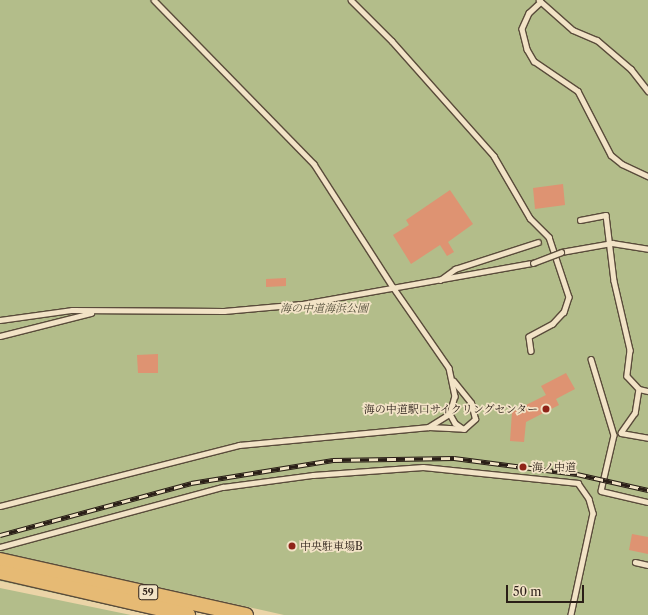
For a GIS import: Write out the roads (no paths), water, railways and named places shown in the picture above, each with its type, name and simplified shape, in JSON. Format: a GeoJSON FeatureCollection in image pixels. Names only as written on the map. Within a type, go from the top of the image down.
{"type":"FeatureCollection","features":[{"type":"Feature","properties":{"kind":"main road","name":"59"},"geometry":{"type":"LineString","coordinates":[[0,560],[48,576],[188,615]]}},
{"type":"Feature","properties":{"kind":"main road","name":"59"},"geometry":{"type":"LineString","coordinates":[[0,572],[48,576],[246,615]]}},
{"type":"Feature","properties":{"kind":"lane"},"geometry":{"type":"LineString","coordinates":[[154,0],[314,164],[392,287],[449,368],[455,396],[450,414],[454,423],[464,429]]}},
{"type":"Feature","properties":{"kind":"lane"},"geometry":{"type":"LineString","coordinates":[[351,0],[392,41],[494,156],[530,218],[549,237],[569,297],[564,312],[553,324],[529,336],[531,351]]}},
{"type":"Feature","properties":{"kind":"lane"},"geometry":{"type":"LineString","coordinates":[[648,91],[631,69],[597,40],[573,30],[540,1],[529,13],[522,29],[526,49],[534,61],[578,91],[611,155],[622,164],[648,176]]}},
{"type":"Feature","properties":{"kind":"lane"},"geometry":{"type":"LineString","coordinates":[[580,220],[606,214],[612,243],[614,281],[630,350],[627,376],[639,389],[648,391]]}},
{"type":"Feature","properties":{"kind":"lane"},"geometry":{"type":"LineString","coordinates":[[440,281],[455,269],[538,242]]}},
{"type":"Feature","properties":{"kind":"lane"},"geometry":{"type":"LineString","coordinates":[[0,320],[72,310],[96,312],[224,311],[302,304],[392,287],[440,281],[533,263],[561,252],[612,243],[648,249]]}},
{"type":"Feature","properties":{"kind":"lane"},"geometry":{"type":"LineString","coordinates":[[0,336],[96,312]]}},
{"type":"Feature","properties":{"kind":"lane"},"geometry":{"type":"LineString","coordinates":[[591,359],[614,435],[602,491],[648,502]]}},
{"type":"Feature","properties":{"kind":"lane"},"geometry":{"type":"LineString","coordinates":[[0,506],[239,445],[429,427],[464,429],[474,419],[472,403],[453,381]]}},
{"type":"Feature","properties":{"kind":"lane"},"geometry":{"type":"LineString","coordinates":[[622,433],[635,413],[639,389]]}},
{"type":"Feature","properties":{"kind":"lane"},"geometry":{"type":"LineString","coordinates":[[429,427],[450,414]]}},
{"type":"Feature","properties":{"kind":"lane"},"geometry":{"type":"LineString","coordinates":[[614,435],[622,433],[648,438]]}},
{"type":"Feature","properties":{"kind":"lane"},"geometry":{"type":"LineString","coordinates":[[0,547],[223,487],[313,475],[423,467],[578,483],[589,499],[593,513],[571,615]]}},
{"type":"Feature","properties":{"kind":"lane"},"geometry":{"type":"LineString","coordinates":[[635,562],[648,565]]}},
{"type":"Feature","properties":{"kind":"railway"},"geometry":{"type":"LineString","coordinates":[[0,535],[191,483],[333,460],[454,458],[577,474],[648,490]]}},
{"type":"Feature","properties":{"kind":"place","name":"海の中道駅口サイクリングセンター"},"geometry":{"type":"Point","coordinates":[546,409]}},
{"type":"Feature","properties":{"kind":"place","name":"海ノ中道"},"geometry":{"type":"Point","coordinates":[523,467]}},
{"type":"Feature","properties":{"kind":"place","name":"中央駐車場B"},"geometry":{"type":"Point","coordinates":[292,546]}},
{"type":"Feature","properties":{"kind":"park label","name":"海の中道海浜公園"},"geometry":{"type":"Point","coordinates":[324,308]}}]}
